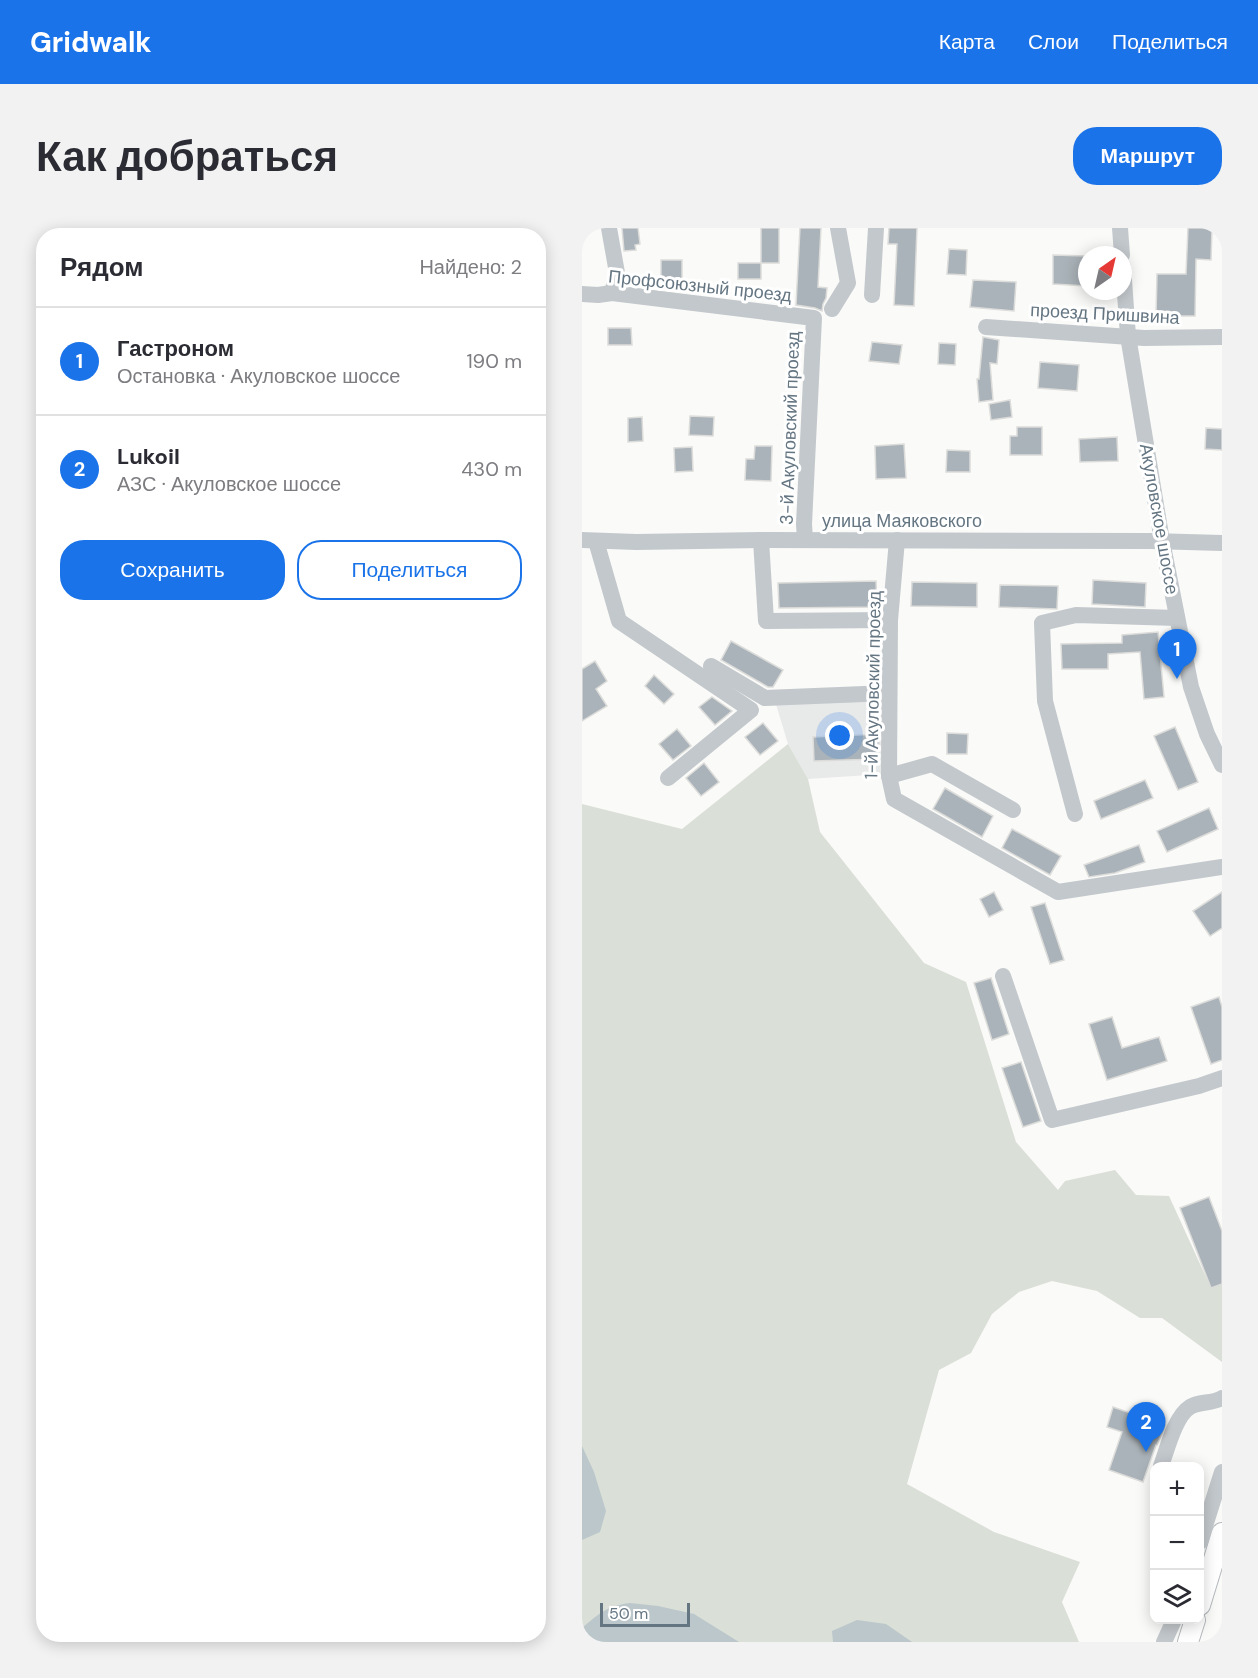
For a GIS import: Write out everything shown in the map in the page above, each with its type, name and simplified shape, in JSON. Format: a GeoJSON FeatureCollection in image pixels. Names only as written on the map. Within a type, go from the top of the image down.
{"type":"FeatureCollection","features":[{"type":"Feature","properties":{"kind":"main road"},"geometry":{"type":"LineString","coordinates":[[1204,1592],[1222,1533]]}},
{"type":"Feature","properties":{"kind":"main road"},"geometry":{"type":"LineString","coordinates":[[1188,1642],[1194,1624]]}},
{"type":"Feature","properties":{"kind":"street"},"geometry":{"type":"LineString","coordinates":[[609,228],[617,273],[612,293]]}},
{"type":"Feature","properties":{"kind":"street"},"geometry":{"type":"LineString","coordinates":[[832,309],[848,283],[838,228]]}},
{"type":"Feature","properties":{"kind":"street"},"geometry":{"type":"LineString","coordinates":[[872,295],[876,228]]}},
{"type":"Feature","properties":{"kind":"street"},"geometry":{"type":"LineString","coordinates":[[1120,228],[1121,246]]}},
{"type":"Feature","properties":{"kind":"street","name":"Профсоюзный проезд"},"geometry":{"type":"LineString","coordinates":[[582,294],[612,293],[814,318]]}},
{"type":"Feature","properties":{"kind":"street","name":"Акуловское шоссе"},"geometry":{"type":"LineString","coordinates":[[1125,300],[1128,336],[1162,542],[1191,687],[1215,731],[1222,765]]}},
{"type":"Feature","properties":{"kind":"street","name":"3-й Акуловский проезд"},"geometry":{"type":"LineString","coordinates":[[805,540],[814,318]]}},
{"type":"Feature","properties":{"kind":"street","name":"проезд Пришвина"},"geometry":{"type":"LineString","coordinates":[[986,327],[1144,338],[1222,336]]}},
{"type":"Feature","properties":{"kind":"street"},"geometry":{"type":"LineString","coordinates":[[589,540],[619,621],[751,710],[668,778]]}},
{"type":"Feature","properties":{"kind":"street","name":"улица Маяковского"},"geometry":{"type":"LineString","coordinates":[[589,540],[1222,543]]}},
{"type":"Feature","properties":{"kind":"street"},"geometry":{"type":"LineString","coordinates":[[761,540],[766,621],[890,620]]}},
{"type":"Feature","properties":{"kind":"street","name":"1-й Акуловский проезд"},"geometry":{"type":"LineString","coordinates":[[897,540],[890,620],[889,693],[889,776],[894,799],[1058,892],[1222,867]]}},
{"type":"Feature","properties":{"kind":"street"},"geometry":{"type":"LineString","coordinates":[[1075,814],[1045,701],[1042,623],[1076,615],[1177,618]]}},
{"type":"Feature","properties":{"kind":"street"},"geometry":{"type":"LineString","coordinates":[[711,666],[765,698],[889,693]]}},
{"type":"Feature","properties":{"kind":"street"},"geometry":{"type":"LineString","coordinates":[[889,776],[932,764],[1012,810]]}},
{"type":"Feature","properties":{"kind":"street"},"geometry":{"type":"LineString","coordinates":[[1003,976],[1052,1120],[1199,1086],[1222,1078]]}},
{"type":"Feature","properties":{"kind":"street"},"geometry":{"type":"LineString","coordinates":[[1163,1462],[1182,1414],[1191,1406],[1218,1401],[1222,1398]]}},
{"type":"Feature","properties":{"kind":"street"},"geometry":{"type":"LineString","coordinates":[[1204,1529],[1222,1472]]}},
{"type":"Feature","properties":{"kind":"street"},"geometry":{"type":"LineString","coordinates":[[1166,1642],[1173,1624]]}},
{"type":"Feature","properties":{"kind":"shaded area"},"geometry":{"type":"Polygon","coordinates":[[[882,698],[884,774],[808,779],[788,744],[775,701],[882,698]]]}},
{"type":"Feature","properties":{"kind":"shaded area"},"geometry":{"type":"Polygon","coordinates":[[[788,744],[808,779],[820,832],[924,963],[966,982],[1016,1142],[1058,1190],[1065,1181],[1115,1170],[1136,1195],[1169,1196],[1211,1288],[1222,1284],[1222,1362],[1162,1318],[1140,1318],[1097,1291],[1052,1281],[1019,1292],[992,1314],[971,1353],[939,1370],[907,1484],[994,1532],[1080,1562],[1062,1602],[1079,1642],[582,1642],[582,804],[682,829],[788,744]]]}},
{"type":"Feature","properties":{"kind":"shaded area"},"geometry":{"type":"Polygon","coordinates":[[[582,1446],[594,1472],[606,1511],[600,1532],[582,1540],[582,1446]]]}},
{"type":"Feature","properties":{"kind":"shaded area"},"geometry":{"type":"Polygon","coordinates":[[[630,1603],[694,1614],[739,1642],[582,1642],[582,1628],[594,1618],[610,1608],[630,1603]]]}},
{"type":"Feature","properties":{"kind":"shaded area"},"geometry":{"type":"Polygon","coordinates":[[[857,1620],[886,1624],[912,1642],[833,1642],[832,1631],[857,1620]]]}},
{"type":"Feature","properties":{"kind":"building"},"geometry":{"type":"Polygon","coordinates":[[[622,228],[638,228],[640,244],[635,245],[636,250],[624,251],[622,228]]]}},
{"type":"Feature","properties":{"kind":"building"},"geometry":{"type":"Polygon","coordinates":[[[761,228],[779,228],[779,263],[761,263],[761,228]]]}},
{"type":"Feature","properties":{"kind":"building"},"geometry":{"type":"Polygon","coordinates":[[[800,228],[821,228],[818,287],[827,288],[822,311],[796,305],[800,228]]]}},
{"type":"Feature","properties":{"kind":"building"},"geometry":{"type":"Polygon","coordinates":[[[889,228],[917,228],[914,306],[894,305],[897,244],[888,244],[889,228]]]}},
{"type":"Feature","properties":{"kind":"building"},"geometry":{"type":"Polygon","coordinates":[[[1188,228],[1212,228],[1211,260],[1196,259],[1195,316],[1156,316],[1157,274],[1186,274],[1188,228]]]}},
{"type":"Feature","properties":{"kind":"building"},"geometry":{"type":"Polygon","coordinates":[[[949,249],[967,250],[966,275],[947,274],[949,249]]]}},
{"type":"Feature","properties":{"kind":"building"},"geometry":{"type":"Polygon","coordinates":[[[1053,255],[1078,256],[1078,285],[1053,284],[1053,255]]]}},
{"type":"Feature","properties":{"kind":"building"},"geometry":{"type":"Polygon","coordinates":[[[661,260],[682,260],[682,279],[661,279],[661,260]]]}},
{"type":"Feature","properties":{"kind":"building"},"geometry":{"type":"Polygon","coordinates":[[[738,263],[761,263],[761,279],[738,279],[738,263]]]}},
{"type":"Feature","properties":{"kind":"building"},"geometry":{"type":"Polygon","coordinates":[[[973,280],[1016,282],[1014,311],[970,307],[973,280]]]}},
{"type":"Feature","properties":{"kind":"building"},"geometry":{"type":"Polygon","coordinates":[[[608,328],[631,328],[632,345],[608,345],[608,328]]]}},
{"type":"Feature","properties":{"kind":"building"},"geometry":{"type":"Polygon","coordinates":[[[983,337],[999,340],[997,364],[990,363],[993,400],[979,402],[977,379],[979,379],[983,337]]]}},
{"type":"Feature","properties":{"kind":"building"},"geometry":{"type":"Polygon","coordinates":[[[872,342],[902,345],[899,364],[869,361],[872,342]]]}},
{"type":"Feature","properties":{"kind":"building"},"geometry":{"type":"Polygon","coordinates":[[[939,343],[956,344],[955,365],[938,364],[939,343]]]}},
{"type":"Feature","properties":{"kind":"building"},"geometry":{"type":"Polygon","coordinates":[[[1040,362],[1079,365],[1077,391],[1038,388],[1040,362]]]}},
{"type":"Feature","properties":{"kind":"building"},"geometry":{"type":"Polygon","coordinates":[[[1010,400],[1012,417],[991,420],[989,404],[1010,400]]]}},
{"type":"Feature","properties":{"kind":"building"},"geometry":{"type":"Polygon","coordinates":[[[690,416],[714,417],[713,436],[689,435],[690,416]]]}},
{"type":"Feature","properties":{"kind":"building"},"geometry":{"type":"Polygon","coordinates":[[[642,417],[643,441],[628,442],[628,418],[642,417]]]}},
{"type":"Feature","properties":{"kind":"building"},"geometry":{"type":"Polygon","coordinates":[[[1017,427],[1042,427],[1042,455],[1010,455],[1010,436],[1017,436],[1017,427]]]}},
{"type":"Feature","properties":{"kind":"building"},"geometry":{"type":"Polygon","coordinates":[[[1206,428],[1222,429],[1222,450],[1205,449],[1206,428]]]}},
{"type":"Feature","properties":{"kind":"building"},"geometry":{"type":"Polygon","coordinates":[[[1117,437],[1118,461],[1080,462],[1079,439],[1117,437]]]}},
{"type":"Feature","properties":{"kind":"building"},"geometry":{"type":"Polygon","coordinates":[[[904,444],[906,478],[876,479],[875,446],[904,444]]]}},
{"type":"Feature","properties":{"kind":"building"},"geometry":{"type":"Polygon","coordinates":[[[755,446],[772,446],[771,481],[745,480],[746,459],[754,459],[755,446]]]}},
{"type":"Feature","properties":{"kind":"building"},"geometry":{"type":"Polygon","coordinates":[[[692,447],[693,471],[675,472],[674,448],[692,447]]]}},
{"type":"Feature","properties":{"kind":"building"},"geometry":{"type":"Polygon","coordinates":[[[947,450],[970,451],[970,472],[946,472],[947,450]]]}},
{"type":"Feature","properties":{"kind":"building"},"geometry":{"type":"Polygon","coordinates":[[[1093,580],[1146,583],[1145,607],[1092,604],[1093,580]]]}},
{"type":"Feature","properties":{"kind":"building"},"geometry":{"type":"Polygon","coordinates":[[[876,581],[877,607],[779,608],[778,583],[876,581]]]}},
{"type":"Feature","properties":{"kind":"building"},"geometry":{"type":"Polygon","coordinates":[[[912,582],[977,583],[977,607],[911,606],[912,582]]]}},
{"type":"Feature","properties":{"kind":"building"},"geometry":{"type":"Polygon","coordinates":[[[1000,585],[1058,586],[1057,609],[999,607],[1000,585]]]}},
{"type":"Feature","properties":{"kind":"building"},"geometry":{"type":"Polygon","coordinates":[[[1158,632],[1164,697],[1144,699],[1140,652],[1108,654],[1108,669],[1062,669],[1061,644],[1122,643],[1122,635],[1158,632]]]}},
{"type":"Feature","properties":{"kind":"building"},"geometry":{"type":"Polygon","coordinates":[[[731,641],[783,670],[773,687],[768,687],[721,660],[731,641]]]}},
{"type":"Feature","properties":{"kind":"building"},"geometry":{"type":"Polygon","coordinates":[[[595,661],[607,681],[596,689],[607,706],[582,721],[582,669],[595,661]]]}},
{"type":"Feature","properties":{"kind":"building"},"geometry":{"type":"Polygon","coordinates":[[[654,675],[674,694],[664,704],[645,686],[654,675]]]}},
{"type":"Feature","properties":{"kind":"building"},"geometry":{"type":"Polygon","coordinates":[[[712,697],[732,711],[715,725],[699,707],[712,697]]]}},
{"type":"Feature","properties":{"kind":"building"},"geometry":{"type":"Polygon","coordinates":[[[763,723],[778,741],[760,755],[745,737],[763,723]]]}},
{"type":"Feature","properties":{"kind":"building"},"geometry":{"type":"Polygon","coordinates":[[[1175,727],[1198,782],[1178,790],[1154,736],[1175,727]]]}},
{"type":"Feature","properties":{"kind":"building"},"geometry":{"type":"Polygon","coordinates":[[[677,729],[691,746],[673,760],[659,744],[677,729]]]}},
{"type":"Feature","properties":{"kind":"building"},"geometry":{"type":"Polygon","coordinates":[[[947,733],[968,734],[967,754],[947,754],[947,733]]]}},
{"type":"Feature","properties":{"kind":"building"},"geometry":{"type":"Polygon","coordinates":[[[879,734],[879,759],[814,761],[813,737],[879,734]]]}},
{"type":"Feature","properties":{"kind":"building"},"geometry":{"type":"Polygon","coordinates":[[[704,763],[719,782],[701,796],[686,778],[704,763]]]}},
{"type":"Feature","properties":{"kind":"building"},"geometry":{"type":"Polygon","coordinates":[[[1145,780],[1153,798],[1101,819],[1094,801],[1145,780]]]}},
{"type":"Feature","properties":{"kind":"building"},"geometry":{"type":"Polygon","coordinates":[[[945,788],[993,816],[982,837],[933,809],[945,788]]]}},
{"type":"Feature","properties":{"kind":"building"},"geometry":{"type":"Polygon","coordinates":[[[1209,808],[1218,829],[1167,852],[1157,831],[1209,808]]]}},
{"type":"Feature","properties":{"kind":"building"},"geometry":{"type":"Polygon","coordinates":[[[1012,829],[1061,856],[1050,875],[1002,848],[1012,829]]]}},
{"type":"Feature","properties":{"kind":"building"},"geometry":{"type":"Polygon","coordinates":[[[1139,845],[1145,862],[1115,873],[1089,877],[1084,865],[1139,845]]]}},
{"type":"Feature","properties":{"kind":"building"},"geometry":{"type":"Polygon","coordinates":[[[994,892],[1003,910],[989,917],[980,899],[994,892]]]}},
{"type":"Feature","properties":{"kind":"building"},"geometry":{"type":"Polygon","coordinates":[[[1222,892],[1222,928],[1210,936],[1193,911],[1222,892]]]}},
{"type":"Feature","properties":{"kind":"building"},"geometry":{"type":"Polygon","coordinates":[[[1045,903],[1064,960],[1050,964],[1031,907],[1045,903]]]}},
{"type":"Feature","properties":{"kind":"building"},"geometry":{"type":"Polygon","coordinates":[[[991,978],[1009,1034],[992,1040],[974,983],[991,978]]]}},
{"type":"Feature","properties":{"kind":"building"},"geometry":{"type":"Polygon","coordinates":[[[1219,997],[1222,1007],[1222,1060],[1211,1064],[1191,1007],[1219,997]]]}},
{"type":"Feature","properties":{"kind":"building"},"geometry":{"type":"Polygon","coordinates":[[[1112,1017],[1122,1048],[1159,1037],[1167,1061],[1107,1080],[1089,1024],[1112,1017]]]}},
{"type":"Feature","properties":{"kind":"building"},"geometry":{"type":"Polygon","coordinates":[[[1021,1062],[1041,1121],[1023,1127],[1002,1068],[1021,1062]]]}},
{"type":"Feature","properties":{"kind":"building"},"geometry":{"type":"Polygon","coordinates":[[[1209,1197],[1222,1231],[1222,1284],[1211,1288],[1180,1208],[1209,1197]]]}},
{"type":"Feature","properties":{"kind":"building"},"geometry":{"type":"Polygon","coordinates":[[[1113,1407],[1165,1425],[1143,1482],[1109,1470],[1122,1432],[1107,1427],[1113,1407]]]}},
{"type":"Feature","properties":{"kind":"place","name":"Гастроном"},"geometry":{"type":"Point","coordinates":[1177,679]}},
{"type":"Feature","properties":{"kind":"place","name":"Lukoil"},"geometry":{"type":"Point","coordinates":[1146,1452]}}]}
